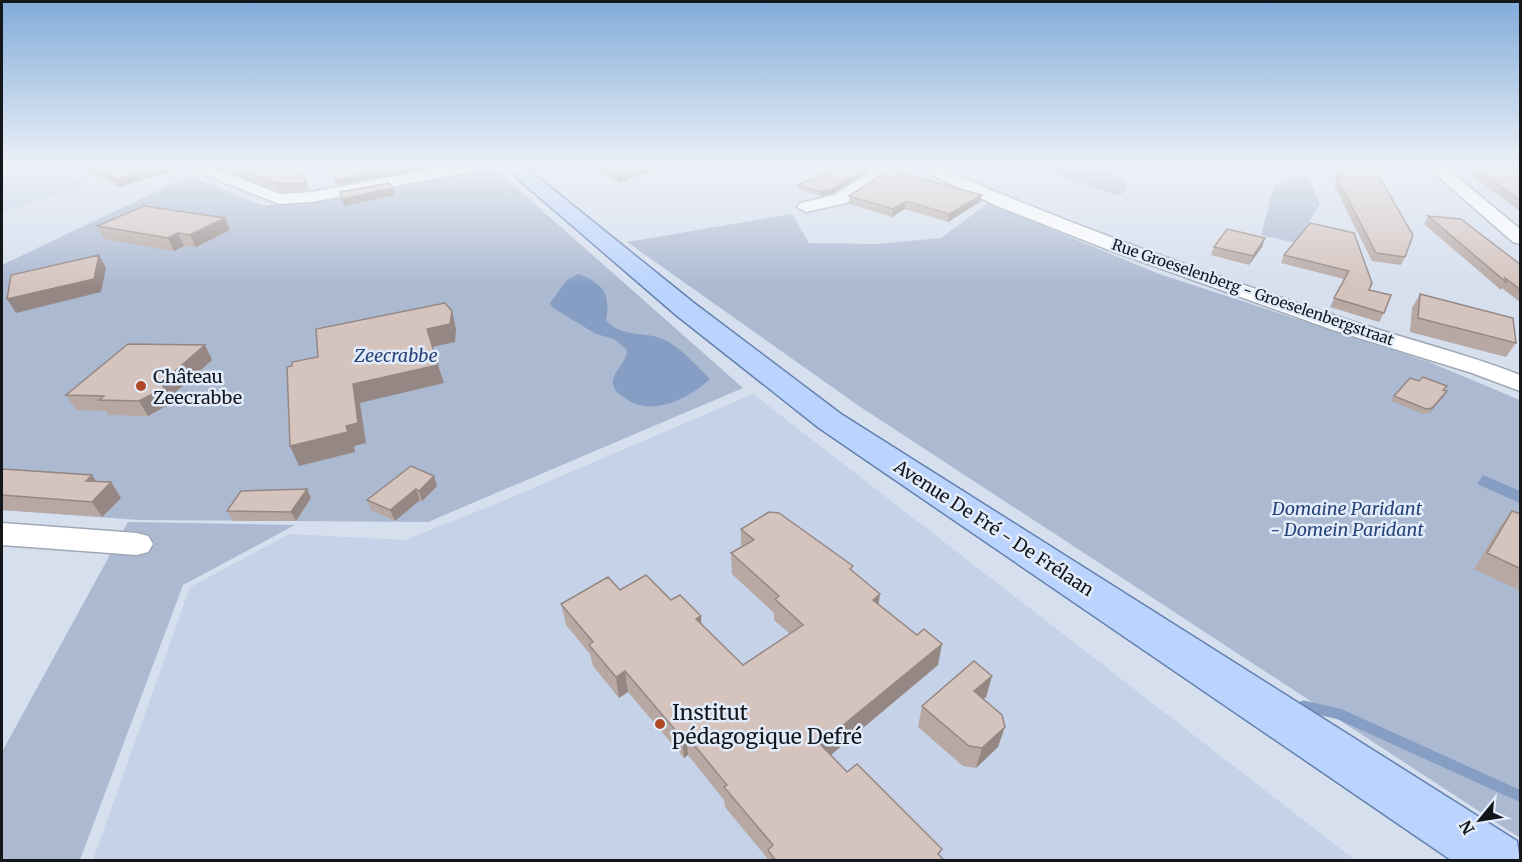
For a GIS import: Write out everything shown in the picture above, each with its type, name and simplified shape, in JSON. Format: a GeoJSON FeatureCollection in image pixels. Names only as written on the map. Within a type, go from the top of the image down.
{"type":"FeatureCollection","features":[{"type":"Feature","properties":{"kind":"main road","name":"Avenue De Fré - De Frélaan"},"geometry":{"type":"LineString","coordinates":[[561,206],[685,309],[830,422],[989,523],[1498,861]]}},
{"type":"Feature","properties":{"kind":"street","name":"Rue Groeselenberg - Groeselenbergstraat"},"geometry":{"type":"LineString","coordinates":[[1014,206],[1116,246],[1310,314],[1481,368],[1521,384]]}},
{"type":"Feature","properties":{"kind":"street"},"geometry":{"type":"LineString","coordinates":[[1483,206],[1521,238]]}},
{"type":"Feature","properties":{"kind":"street"},"geometry":{"type":"LineString","coordinates":[[2,534],[137,544]]}},
{"type":"Feature","properties":{"kind":"shaded area"},"geometry":{"type":"Polygon","coordinates":[[[2,206],[23,206],[2,213],[2,206]]]}},
{"type":"Feature","properties":{"kind":"shaded area"},"geometry":{"type":"Polygon","coordinates":[[[578,274],[594,281],[603,291],[607,303],[606,320],[612,326],[619,330],[667,341],[710,379],[681,399],[658,406],[635,404],[619,394],[613,384],[613,379],[625,359],[627,350],[614,339],[596,334],[553,308],[550,303],[567,280],[578,274]]]}},
{"type":"Feature","properties":{"kind":"shaded area","name":"Institut pédagogique Defré"},"geometry":{"type":"Polygon","coordinates":[[[753,394],[1355,860],[93,860],[190,587],[290,534],[405,540],[491,506],[753,394]]]}},
{"type":"Feature","properties":{"kind":"shaded area"},"geometry":{"type":"Polygon","coordinates":[[[1483,475],[1520,491],[1520,503],[1477,484],[1483,475]]]}},
{"type":"Feature","properties":{"kind":"green space","name":"Zeecrabbe"},"geometry":{"type":"Polygon","coordinates":[[[125,206],[537,206],[743,388],[428,522],[139,520],[2,510],[2,265],[125,206]]]}},
{"type":"Feature","properties":{"kind":"green space","name":"Domaine Paridant - Domein Paridant"},"geometry":{"type":"Polygon","coordinates":[[[984,206],[996,206],[1159,274],[1429,362],[1520,400],[1520,838],[859,406],[627,242],[792,214],[809,243],[875,244],[941,238],[984,206]]]}},
{"type":"Feature","properties":{"kind":"green space"},"geometry":{"type":"Polygon","coordinates":[[[1268,206],[1319,206],[1296,243],[1261,235],[1268,206]]]}},
{"type":"Feature","properties":{"kind":"green space"},"geometry":{"type":"Polygon","coordinates":[[[128,522],[295,525],[183,585],[80,860],[2,860],[3,750],[128,522]]]}},
{"type":"Feature","properties":{"kind":"building"},"geometry":{"type":"Polygon","coordinates":[[[143,206],[225,218],[190,235],[178,233],[168,238],[97,226],[143,206]]]}},
{"type":"Feature","properties":{"kind":"building"},"geometry":{"type":"Polygon","coordinates":[[[923,206],[963,206],[949,214],[923,206]]]}},
{"type":"Feature","properties":{"kind":"building"},"geometry":{"type":"Polygon","coordinates":[[[1352,206],[1396,206],[1413,235],[1405,257],[1376,253],[1352,206]]]}},
{"type":"Feature","properties":{"kind":"building"},"geometry":{"type":"Polygon","coordinates":[[[1428,216],[1461,219],[1521,265],[1521,290],[1505,278],[1506,282],[1428,216]]]}},
{"type":"Feature","properties":{"kind":"building"},"geometry":{"type":"Polygon","coordinates":[[[1310,223],[1354,233],[1372,283],[1369,290],[1391,295],[1384,313],[1334,298],[1349,271],[1284,255],[1310,223]]]}},
{"type":"Feature","properties":{"kind":"building"},"geometry":{"type":"Polygon","coordinates":[[[1227,229],[1265,238],[1253,256],[1214,247],[1227,229]]]}},
{"type":"Feature","properties":{"kind":"building"},"geometry":{"type":"Polygon","coordinates":[[[99,255],[94,279],[7,299],[11,275],[99,255]]]}},
{"type":"Feature","properties":{"kind":"building"},"geometry":{"type":"Polygon","coordinates":[[[1420,294],[1513,318],[1516,343],[1418,318],[1420,294]]]}},
{"type":"Feature","properties":{"kind":"building"},"geometry":{"type":"Polygon","coordinates":[[[445,303],[452,311],[450,324],[427,329],[438,365],[353,384],[358,423],[346,426],[348,432],[290,446],[287,367],[292,366],[292,362],[318,357],[316,329],[445,303]]]}},
{"type":"Feature","properties":{"kind":"building"},"geometry":{"type":"Polygon","coordinates":[[[128,344],[205,345],[162,382],[164,388],[139,401],[99,400],[104,396],[66,395],[128,344]]]}},
{"type":"Feature","properties":{"kind":"building"},"geometry":{"type":"Polygon","coordinates":[[[1423,377],[1447,386],[1443,390],[1447,391],[1432,408],[1426,409],[1394,396],[1410,378],[1419,381],[1423,377]]]}},
{"type":"Feature","properties":{"kind":"building"},"geometry":{"type":"Polygon","coordinates":[[[411,466],[434,476],[419,491],[416,489],[390,510],[367,500],[411,466]]]}},
{"type":"Feature","properties":{"kind":"building"},"geometry":{"type":"Polygon","coordinates":[[[2,469],[92,475],[86,481],[111,482],[92,502],[2,495],[2,469]]]}},
{"type":"Feature","properties":{"kind":"building"},"geometry":{"type":"Polygon","coordinates":[[[307,489],[291,512],[227,511],[241,491],[307,489]]]}},
{"type":"Feature","properties":{"kind":"building"},"geometry":{"type":"Polygon","coordinates":[[[1512,511],[1521,514],[1521,569],[1487,553],[1512,511]]]}},
{"type":"Feature","properties":{"kind":"building"},"geometry":{"type":"Polygon","coordinates":[[[769,512],[779,513],[853,566],[850,569],[880,594],[873,600],[917,635],[924,629],[942,644],[820,744],[847,772],[857,764],[942,849],[938,854],[945,861],[776,861],[768,850],[773,845],[724,787],[727,785],[686,735],[682,738],[625,671],[616,677],[589,645],[593,642],[561,604],[608,577],[620,590],[646,575],[671,600],[680,595],[701,616],[696,619],[743,665],[803,625],[775,599],[779,596],[731,553],[754,540],[741,529],[769,512]]]}},
{"type":"Feature","properties":{"kind":"building"},"geometry":{"type":"Polygon","coordinates":[[[974,661],[992,676],[974,691],[1002,715],[1005,727],[982,748],[969,746],[922,706],[974,661]]]}},
{"type":"Feature","properties":{"kind":"waterway"},"geometry":{"type":"LineString","coordinates":[[1304,706],[1339,714],[1520,796]]}},
{"type":"Feature","properties":{"kind":"place","name":"Château Zeecrabbe"},"geometry":{"type":"Point","coordinates":[141,386]}},
{"type":"Feature","properties":{"kind":"place","name":"Institut pédagogique Defré"},"geometry":{"type":"Point","coordinates":[660,724]}}]}
